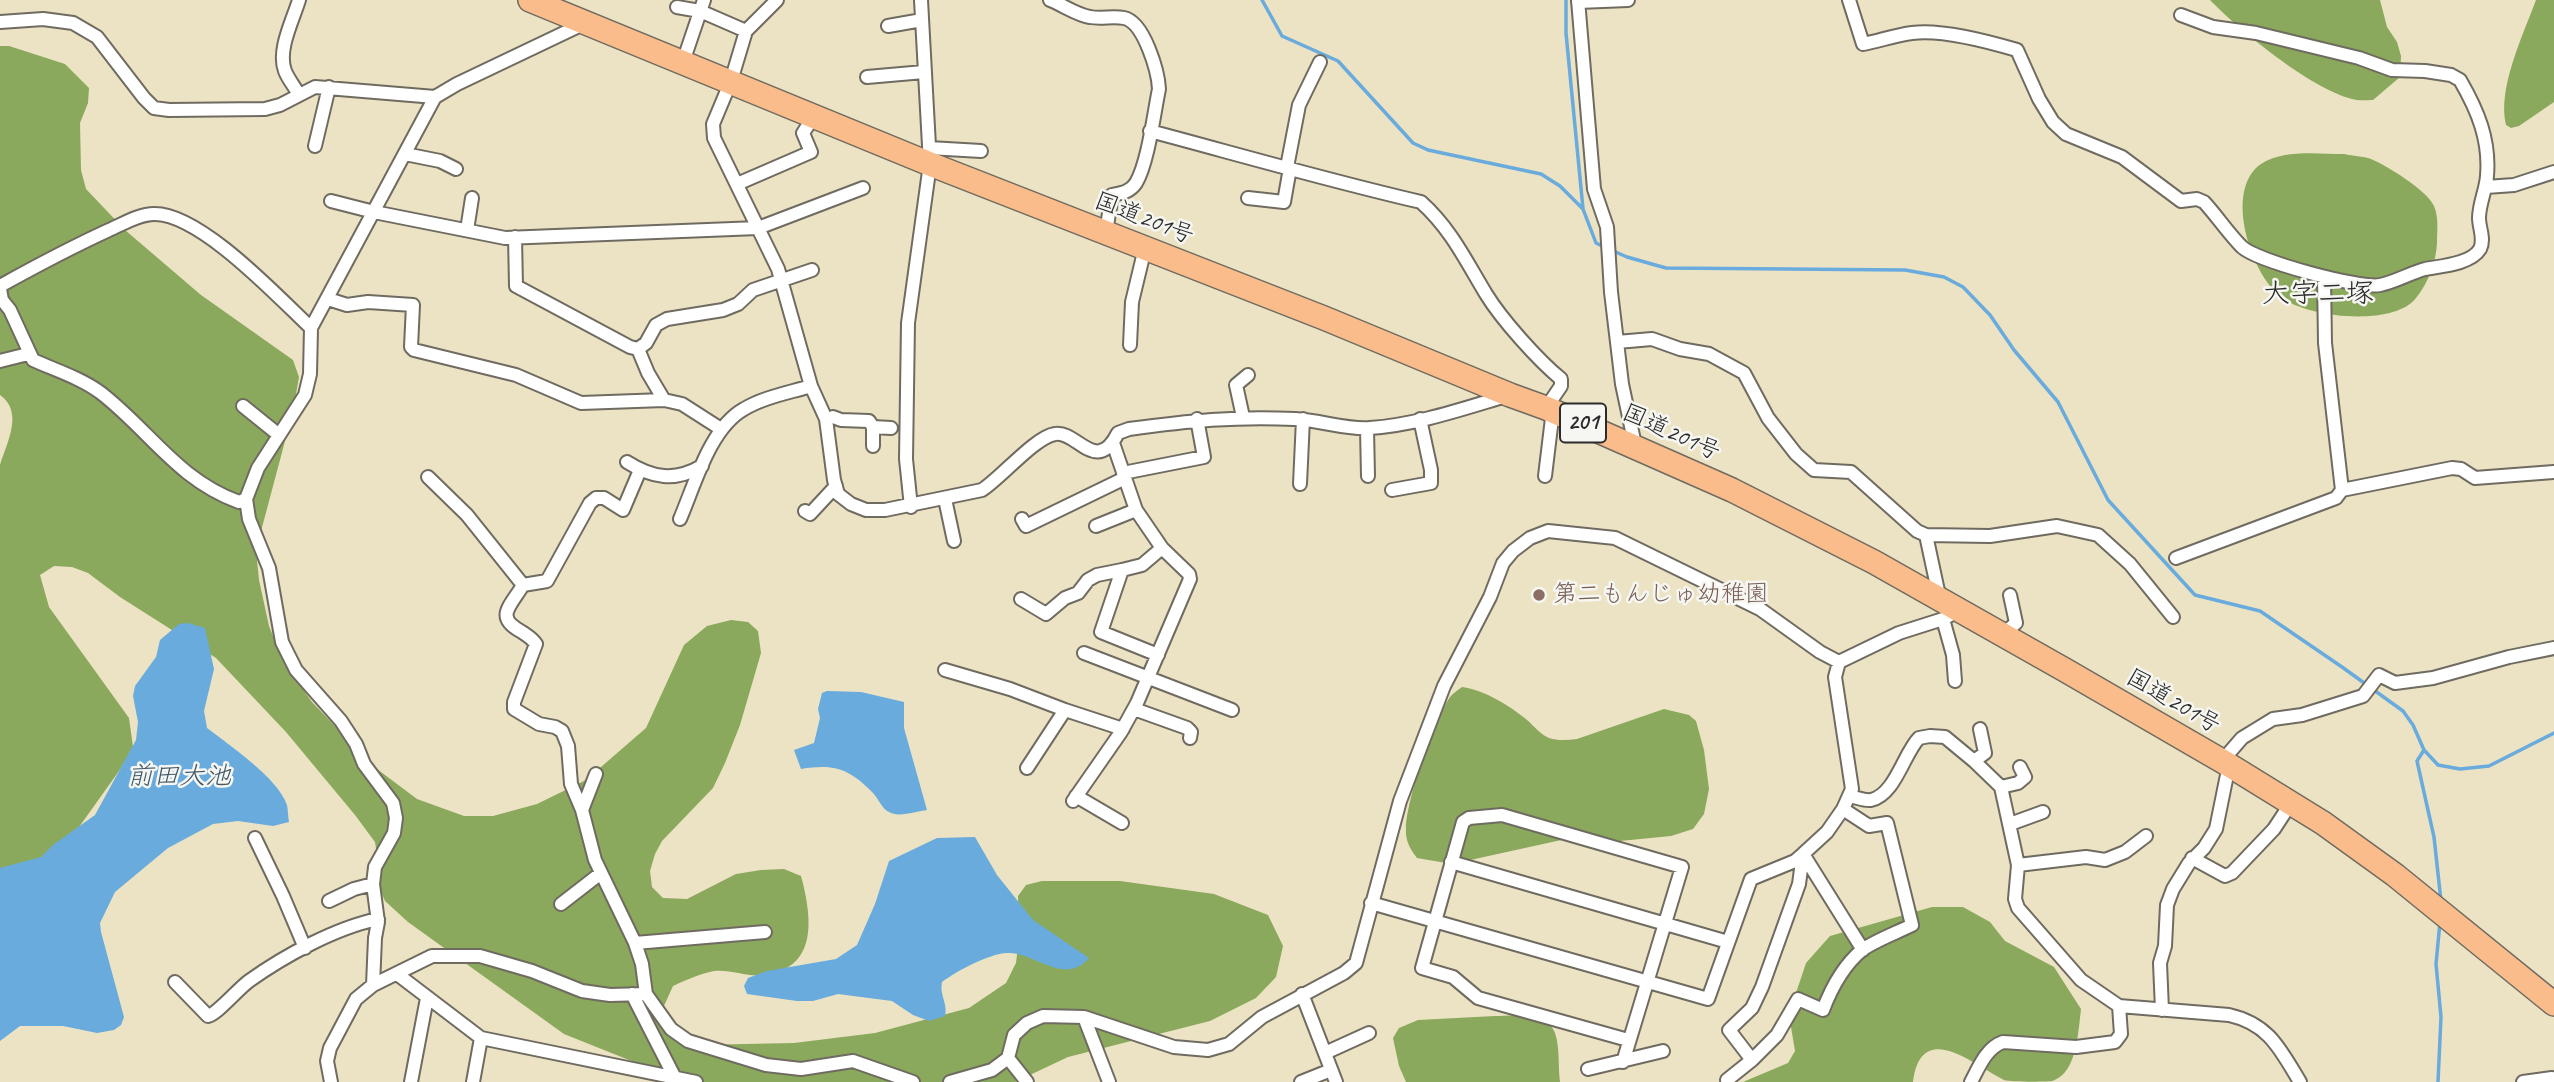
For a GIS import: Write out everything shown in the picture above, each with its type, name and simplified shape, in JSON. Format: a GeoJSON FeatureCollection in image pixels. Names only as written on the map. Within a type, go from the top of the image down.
{"type":"FeatureCollection","features":[{"type":"Feature","properties":{"kind":"highway","name":"国道201号"},"geometry":{"type":"LineString","coordinates":[[530,0],[814,116],[930,156],[1145,248],[1549,409],[1732,490],[1874,562],[1946,609],[2002,635],[2291,803],[2395,875],[2554,1004]]}},
{"type":"Feature","properties":{"kind":"street"},"geometry":{"type":"LineString","coordinates":[[299,0],[283,61],[285,73],[299,95]]}},
{"type":"Feature","properties":{"kind":"street"},"geometry":{"type":"LineString","coordinates":[[777,0],[746,31],[731,81],[713,124],[714,138],[778,269],[811,386],[826,419],[838,494],[851,505],[866,510],[911,507],[982,491],[1019,458],[1052,434],[1062,434],[1091,451],[1101,450],[1113,443],[1118,433],[1129,429],[1197,419],[1244,416],[1303,419],[1367,429],[1420,419],[1510,395]]}},
{"type":"Feature","properties":{"kind":"street"},"geometry":{"type":"LineString","coordinates":[[911,507],[906,460],[908,323],[930,156],[921,0]]}},
{"type":"Feature","properties":{"kind":"street"},"geometry":{"type":"LineString","coordinates":[[1050,0],[1090,17],[1124,18],[1133,22],[1145,40],[1159,80],[1142,169],[1135,184],[1125,193],[1112,195],[1106,232]]}},
{"type":"Feature","properties":{"kind":"street"},"geometry":{"type":"LineString","coordinates":[[1628,0],[1578,1],[1594,189],[1607,227],[1622,384],[1635,445]]}},
{"type":"Feature","properties":{"kind":"street"},"geometry":{"type":"LineString","coordinates":[[1849,0],[1863,44],[1913,32],[1928,32],[1992,42],[2017,50],[2023,58],[2039,99],[2053,122],[2066,134],[2122,157],[2181,201],[2197,199],[2204,202],[2244,248],[2274,262],[2324,278],[2378,286],[2419,271],[2471,257],[2479,250],[2482,240],[2479,217],[2486,187],[2488,143],[2460,80],[2451,75],[2425,71],[2392,70],[2358,58],[2256,33],[2213,27],[2181,15]]}},
{"type":"Feature","properties":{"kind":"street"},"geometry":{"type":"LineString","coordinates":[[677,7],[702,5],[746,31]]}},
{"type":"Feature","properties":{"kind":"street"},"geometry":{"type":"LineString","coordinates":[[683,62],[702,5]]}},
{"type":"Feature","properties":{"kind":"street"},"geometry":{"type":"LineString","coordinates":[[0,22],[43,19],[73,23],[97,37],[154,108],[265,109],[280,105],[315,87],[435,97]]}},
{"type":"Feature","properties":{"kind":"street"},"geometry":{"type":"LineString","coordinates":[[888,26],[922,20]]}},
{"type":"Feature","properties":{"kind":"street"},"geometry":{"type":"LineString","coordinates":[[373,985],[377,919],[373,884],[375,867],[394,833],[396,818],[393,803],[364,764],[356,744],[341,721],[296,670],[282,642],[268,568],[249,519],[246,499],[258,468],[305,395],[310,374],[311,328],[435,97],[587,22]]}},
{"type":"Feature","properties":{"kind":"street"},"geometry":{"type":"LineString","coordinates":[[1248,198],[1284,202],[1298,105],[1320,62]]}},
{"type":"Feature","properties":{"kind":"street"},"geometry":{"type":"LineString","coordinates":[[867,77],[924,72]]}},
{"type":"Feature","properties":{"kind":"street"},"geometry":{"type":"LineString","coordinates":[[315,146],[329,87]]}},
{"type":"Feature","properties":{"kind":"street"},"geometry":{"type":"LineString","coordinates":[[737,184],[811,152],[803,133],[814,116]]}},
{"type":"Feature","properties":{"kind":"street"},"geometry":{"type":"LineString","coordinates":[[1150,131],[1317,178],[1421,202],[1433,213],[1463,252],[1488,297],[1545,366],[1561,379],[1562,386],[1549,409],[1545,476]]}},
{"type":"Feature","properties":{"kind":"street"},"geometry":{"type":"LineString","coordinates":[[930,156],[981,151]]}},
{"type":"Feature","properties":{"kind":"street"},"geometry":{"type":"LineString","coordinates":[[405,154],[440,162],[456,169]]}},
{"type":"Feature","properties":{"kind":"street"},"geometry":{"type":"LineString","coordinates":[[2486,187],[2514,185],[2554,172]]}},
{"type":"Feature","properties":{"kind":"street"},"geometry":{"type":"LineString","coordinates":[[331,201],[374,212],[515,237],[758,228],[863,188]]}},
{"type":"Feature","properties":{"kind":"street"},"geometry":{"type":"LineString","coordinates":[[467,230],[472,198]]}},
{"type":"Feature","properties":{"kind":"street"},"geometry":{"type":"LineString","coordinates":[[246,499],[239,502],[197,482],[102,394],[33,360],[10,310],[2,300],[0,287],[96,236],[135,218],[154,214],[179,219],[236,258],[311,328]]}},
{"type":"Feature","properties":{"kind":"street"},"geometry":{"type":"LineString","coordinates":[[515,237],[514,281],[521,291],[638,349]]}},
{"type":"Feature","properties":{"kind":"street"},"geometry":{"type":"LineString","coordinates":[[1130,345],[1132,302],[1145,248]]}},
{"type":"Feature","properties":{"kind":"street"},"geometry":{"type":"LineString","coordinates":[[638,349],[646,343],[656,325],[667,319],[723,310],[738,304],[752,290],[812,270]]}},
{"type":"Feature","properties":{"kind":"street"},"geometry":{"type":"LineString","coordinates":[[2324,278],[2325,343],[2343,490]]}},
{"type":"Feature","properties":{"kind":"street"},"geometry":{"type":"LineString","coordinates":[[328,299],[347,305],[368,302],[413,305],[410,341],[414,349],[516,375],[581,403],[664,400],[682,404],[721,429]]}},
{"type":"Feature","properties":{"kind":"street"},"geometry":{"type":"LineString","coordinates":[[1617,342],[1652,339],[1680,349],[1709,354],[1744,373],[1768,418],[1805,462],[1814,470],[1852,472],[1917,531],[1926,535],[1990,536],[2057,526],[2098,535],[2130,565],[2172,617]]}},
{"type":"Feature","properties":{"kind":"street"},"geometry":{"type":"LineString","coordinates":[[638,349],[664,400]]}},
{"type":"Feature","properties":{"kind":"street"},"geometry":{"type":"LineString","coordinates":[[0,361],[28,354]]}},
{"type":"Feature","properties":{"kind":"street"},"geometry":{"type":"LineString","coordinates":[[1244,416],[1236,385],[1248,375]]}},
{"type":"Feature","properties":{"kind":"street"},"geometry":{"type":"LineString","coordinates":[[680,519],[721,429],[741,410],[759,401],[811,386]]}},
{"type":"Feature","properties":{"kind":"street"},"geometry":{"type":"LineString","coordinates":[[818,402],[827,403],[833,417],[836,432],[828,437]]}},
{"type":"Feature","properties":{"kind":"street"},"geometry":{"type":"LineString","coordinates":[[243,406],[279,435]]}},
{"type":"Feature","properties":{"kind":"street"},"geometry":{"type":"LineString","coordinates":[[833,417],[869,421],[873,427],[873,446]]}},
{"type":"Feature","properties":{"kind":"street"},"geometry":{"type":"LineString","coordinates":[[1026,526],[1124,475],[1204,457],[1197,419]]}},
{"type":"Feature","properties":{"kind":"street"},"geometry":{"type":"LineString","coordinates":[[1300,484],[1303,419]]}},
{"type":"Feature","properties":{"kind":"street"},"geometry":{"type":"LineString","coordinates":[[1392,490],[1431,483],[1431,470],[1420,419]]}},
{"type":"Feature","properties":{"kind":"street"},"geometry":{"type":"LineString","coordinates":[[873,427],[891,428]]}},
{"type":"Feature","properties":{"kind":"street"},"geometry":{"type":"LineString","coordinates":[[1367,429],[1368,476]]}},
{"type":"Feature","properties":{"kind":"street"},"geometry":{"type":"LineString","coordinates":[[1113,443],[1136,510],[1162,548],[1189,574],[1190,579],[1134,709],[1075,798],[1122,823]]}},
{"type":"Feature","properties":{"kind":"street"},"geometry":{"type":"LineString","coordinates":[[627,461],[640,470],[675,477],[688,475],[702,467]]}},
{"type":"Feature","properties":{"kind":"street"},"geometry":{"type":"LineString","coordinates":[[2176,558],[2336,498],[2343,490],[2452,468],[2461,469],[2475,478],[2554,472]]}},
{"type":"Feature","properties":{"kind":"street"},"geometry":{"type":"LineString","coordinates":[[640,470],[623,510],[604,498],[596,498],[590,503],[547,580],[523,585],[506,613],[506,620],[532,638],[536,644],[513,702],[514,709],[539,724],[555,727],[562,732],[568,746],[571,784],[582,810],[595,860],[635,943],[642,964],[639,994],[675,1080]]}},
{"type":"Feature","properties":{"kind":"street"},"geometry":{"type":"LineString","coordinates":[[428,477],[467,515],[523,585]]}},
{"type":"Feature","properties":{"kind":"street"},"geometry":{"type":"LineString","coordinates":[[805,511],[810,514],[836,486]]}},
{"type":"Feature","properties":{"kind":"street"},"geometry":{"type":"LineString","coordinates":[[945,499],[954,541]]}},
{"type":"Feature","properties":{"kind":"street"},"geometry":{"type":"LineString","coordinates":[[1096,526],[1136,510]]}},
{"type":"Feature","properties":{"kind":"street"},"geometry":{"type":"LineString","coordinates":[[950,1082],[979,1079],[992,1070],[1008,1058],[1014,1035],[1027,1023],[1043,1016],[1084,1017],[1174,1047],[1208,1050],[1228,1044],[1262,1017],[1344,973],[1356,963],[1400,801],[1444,686],[1490,597],[1503,563],[1530,538],[1548,531],[1615,538],[1760,609],[1820,652],[1839,662]]}},
{"type":"Feature","properties":{"kind":"street"},"geometry":{"type":"LineString","coordinates":[[1926,535],[1938,591],[1946,609],[1955,681]]}},
{"type":"Feature","properties":{"kind":"street"},"geometry":{"type":"LineString","coordinates":[[1021,599],[1046,614],[1065,598],[1079,593],[1088,580],[1097,575],[1142,565],[1162,548]]}},
{"type":"Feature","properties":{"kind":"street"},"geometry":{"type":"LineString","coordinates":[[1122,570],[1101,632],[1158,655]]}},
{"type":"Feature","properties":{"kind":"street"},"geometry":{"type":"LineString","coordinates":[[2002,635],[2016,623],[2010,595]]}},
{"type":"Feature","properties":{"kind":"street"},"geometry":{"type":"LineString","coordinates":[[1371,903],[1708,999],[1751,879],[1803,855],[1827,832],[1843,809],[1852,789],[1835,677],[1839,662],[1946,609]]}},
{"type":"Feature","properties":{"kind":"street"},"geometry":{"type":"LineString","coordinates":[[1101,659],[1110,636]]}},
{"type":"Feature","properties":{"kind":"street"},"geometry":{"type":"LineString","coordinates":[[2162,1010],[2161,963],[2165,946],[2167,905],[2173,888],[2192,858],[2204,848],[2216,829],[2226,763],[2242,738],[2273,719],[2302,715],[2363,696],[2379,675],[2395,683],[2433,678],[2508,657],[2554,648]]}},
{"type":"Feature","properties":{"kind":"street"},"geometry":{"type":"LineString","coordinates":[[1084,653],[1232,710]]}},
{"type":"Feature","properties":{"kind":"street"},"geometry":{"type":"LineString","coordinates":[[945,670],[1010,689],[1123,729]]}},
{"type":"Feature","properties":{"kind":"street"},"geometry":{"type":"LineString","coordinates":[[1134,709],[1187,728],[1191,732],[1190,738]]}},
{"type":"Feature","properties":{"kind":"street"},"geometry":{"type":"LineString","coordinates":[[1027,768],[1065,710]]}},
{"type":"Feature","properties":{"kind":"street"},"geometry":{"type":"LineString","coordinates":[[1974,761],[1985,753],[1980,729]]}},
{"type":"Feature","properties":{"kind":"street"},"geometry":{"type":"LineString","coordinates":[[1849,796],[1871,800],[1880,795],[1895,779],[1919,738],[1945,737],[2001,787],[2018,865],[2015,899],[2018,908],[2081,979],[2119,1006],[2229,1015],[2246,1019],[2265,1030],[2300,1082]]}},
{"type":"Feature","properties":{"kind":"street"},"geometry":{"type":"LineString","coordinates":[[2001,787],[2018,783],[2025,777],[2020,767]]}},
{"type":"Feature","properties":{"kind":"street"},"geometry":{"type":"LineString","coordinates":[[582,810],[596,774]]}},
{"type":"Feature","properties":{"kind":"street"},"geometry":{"type":"LineString","coordinates":[[2192,858],[2225,876],[2232,873],[2274,830],[2291,803]]}},
{"type":"Feature","properties":{"kind":"street"},"geometry":{"type":"LineString","coordinates":[[1727,1080],[1777,1035],[1797,999],[1823,1010],[1830,992],[1863,950],[1912,925],[1887,823],[1869,826],[1843,809]]}},
{"type":"Feature","properties":{"kind":"street"},"geometry":{"type":"LineString","coordinates":[[2010,824],[2043,812]]}},
{"type":"Feature","properties":{"kind":"street"},"geometry":{"type":"LineString","coordinates":[[1623,1062],[1682,867],[1502,815],[1469,818],[1463,822],[1422,968],[1453,977],[1478,998],[1628,1040]]}},
{"type":"Feature","properties":{"kind":"street"},"geometry":{"type":"LineString","coordinates":[[2018,865],[2086,857],[2105,860],[2124,852],[2146,836]]}},
{"type":"Feature","properties":{"kind":"street"},"geometry":{"type":"LineString","coordinates":[[255,838],[305,948]]}},
{"type":"Feature","properties":{"kind":"street"},"geometry":{"type":"LineString","coordinates":[[1803,855],[1863,950]]}},
{"type":"Feature","properties":{"kind":"street"},"geometry":{"type":"LineString","coordinates":[[1752,1060],[1729,1030],[1752,1008],[1762,987],[1799,884],[1803,855]]}},
{"type":"Feature","properties":{"kind":"street"},"geometry":{"type":"LineString","coordinates":[[1451,862],[1728,942]]}},
{"type":"Feature","properties":{"kind":"street"},"geometry":{"type":"LineString","coordinates":[[561,904],[601,873]]}},
{"type":"Feature","properties":{"kind":"street"},"geometry":{"type":"LineString","coordinates":[[329,901],[354,889],[373,884]]}},
{"type":"Feature","properties":{"kind":"street"},"geometry":{"type":"LineString","coordinates":[[175,982],[201,1012],[208,1016],[214,1015],[235,992],[305,948],[362,922],[377,919]]}},
{"type":"Feature","properties":{"kind":"street"},"geometry":{"type":"LineString","coordinates":[[635,943],[765,932]]}},
{"type":"Feature","properties":{"kind":"street"},"geometry":{"type":"LineString","coordinates":[[331,1082],[327,1061],[330,1048],[356,999],[373,985],[432,956],[480,956],[532,971],[582,991],[610,995],[639,994],[671,1029],[688,1041],[766,1065],[801,1069],[853,1061],[912,1082]]}},
{"type":"Feature","properties":{"kind":"street"},"geometry":{"type":"LineString","coordinates":[[397,974],[481,1038],[675,1080],[696,1082]]}},
{"type":"Feature","properties":{"kind":"street"},"geometry":{"type":"LineString","coordinates":[[1301,1082],[1334,1076],[1302,994]]}},
{"type":"Feature","properties":{"kind":"street"},"geometry":{"type":"LineString","coordinates":[[411,1082],[428,998]]}},
{"type":"Feature","properties":{"kind":"street"},"geometry":{"type":"LineString","coordinates":[[1971,1082],[1988,1052],[2003,1042],[2076,1047],[2115,1042],[2121,1034],[2119,1006]]}},
{"type":"Feature","properties":{"kind":"street"},"geometry":{"type":"LineString","coordinates":[[1084,1017],[1109,1082]]}},
{"type":"Feature","properties":{"kind":"street"},"geometry":{"type":"LineString","coordinates":[[1325,1053],[1369,1033]]}},
{"type":"Feature","properties":{"kind":"street"},"geometry":{"type":"LineString","coordinates":[[473,1082],[481,1038]]}},
{"type":"Feature","properties":{"kind":"street"},"geometry":{"type":"LineString","coordinates":[[1588,1069],[1662,1051]]}},
{"type":"Feature","properties":{"kind":"street"},"geometry":{"type":"LineString","coordinates":[[1008,1058],[1027,1082]]}},
{"type":"Feature","properties":{"kind":"street"},"geometry":{"type":"LineString","coordinates":[[2523,1082],[2552,1078],[2554,1080]]}},
{"type":"Feature","properties":{"kind":"green space"},"geometry":{"type":"Polygon","coordinates":[[[2210,0],[2380,0],[2387,27],[2397,42],[2401,56],[2400,77],[2373,100],[2354,100],[2335,93],[2276,57],[2210,0]]]}},
{"type":"Feature","properties":{"kind":"green space"},"geometry":{"type":"Polygon","coordinates":[[[2536,0],[2554,0],[2554,102],[2519,126],[2511,128],[2506,125],[2504,111],[2508,79],[2536,0]]]}},
{"type":"Feature","properties":{"kind":"green space"},"geometry":{"type":"Polygon","coordinates":[[[0,46],[9,46],[65,64],[89,88],[88,103],[80,123],[81,170],[86,189],[125,230],[201,295],[293,360],[299,377],[293,411],[256,550],[259,580],[269,626],[284,663],[312,702],[373,766],[417,799],[464,816],[493,816],[537,804],[586,780],[646,728],[684,645],[707,626],[731,620],[748,622],[758,631],[761,653],[740,725],[725,763],[713,788],[662,841],[650,871],[652,887],[663,898],[687,899],[736,874],[784,869],[801,876],[808,908],[807,939],[803,952],[794,963],[781,971],[757,975],[714,971],[673,986],[663,1008],[672,1032],[696,1045],[794,1043],[875,1033],[969,1008],[1006,983],[1016,963],[1019,938],[1018,896],[1026,885],[1042,881],[1120,881],[1214,894],[1268,915],[1283,946],[1276,977],[1256,998],[1210,1021],[1068,1057],[1015,1082],[684,1082],[564,1034],[408,922],[385,901],[377,883],[379,866],[375,842],[286,732],[216,658],[120,597],[88,573],[72,567],[54,566],[40,575],[49,607],[129,718],[133,747],[119,771],[12,921],[0,933],[0,465],[12,428],[12,419],[7,402],[0,395],[0,46]]]}},
{"type":"Feature","properties":{"kind":"green space"},"geometry":{"type":"Polygon","coordinates":[[[2290,154],[2344,154],[2371,159],[2396,173],[2423,193],[2436,211],[2436,250],[2428,279],[2416,298],[2405,307],[2389,313],[2350,316],[2310,310],[2293,304],[2270,286],[2251,252],[2243,211],[2244,193],[2250,176],[2261,164],[2290,154]]]}},
{"type":"Feature","properties":{"kind":"green space"},"geometry":{"type":"Polygon","coordinates":[[[1462,687],[1497,699],[1543,735],[1556,740],[1577,739],[1664,709],[1689,715],[1696,721],[1704,750],[1709,789],[1704,814],[1693,829],[1671,836],[1620,841],[1593,835],[1575,837],[1452,864],[1417,858],[1406,836],[1411,799],[1436,724],[1450,697],[1462,687]]]}},
{"type":"Feature","properties":{"kind":"green space"},"geometry":{"type":"Polygon","coordinates":[[[1932,907],[1963,907],[1990,922],[2005,941],[2054,967],[2081,1009],[2075,1051],[2063,1075],[2052,1081],[2004,1080],[1964,1057],[1937,1049],[1926,1053],[1918,1063],[1913,1082],[1743,1082],[1788,1063],[1795,1051],[1789,1015],[1796,993],[1806,963],[1830,936],[1932,907]]]}},
{"type":"Feature","properties":{"kind":"green space"},"geometry":{"type":"Polygon","coordinates":[[[1529,1016],[1551,1026],[1558,1044],[1560,1082],[1406,1082],[1399,1066],[1393,1038],[1399,1028],[1418,1020],[1529,1016]]]}},
{"type":"Feature","properties":{"kind":"water","name":"前田大池"},"geometry":{"type":"Polygon","coordinates":[[[188,623],[205,628],[214,669],[204,711],[207,728],[274,784],[287,805],[289,822],[273,826],[238,821],[213,824],[168,848],[115,892],[100,923],[124,1017],[121,1025],[114,1030],[97,1033],[63,1026],[20,1026],[0,1041],[0,868],[41,857],[53,845],[95,815],[136,740],[138,722],[133,696],[135,686],[156,657],[160,640],[179,624],[188,623]]]}},
{"type":"Feature","properties":{"kind":"water"},"geometry":{"type":"Polygon","coordinates":[[[861,692],[904,702],[904,728],[927,810],[893,814],[884,808],[863,783],[847,773],[822,767],[801,769],[794,750],[814,743],[822,693],[861,692]]]}},
{"type":"Feature","properties":{"kind":"water"},"geometry":{"type":"Polygon","coordinates":[[[975,837],[997,875],[1033,920],[1089,958],[1079,966],[1069,969],[1059,969],[1017,954],[999,954],[982,960],[942,982],[945,1016],[929,1021],[913,1015],[892,1001],[838,994],[813,1001],[797,1001],[747,994],[744,986],[748,978],[767,971],[836,959],[857,945],[875,904],[889,861],[937,838],[975,837]]]}},
{"type":"Feature","properties":{"kind":"waterway"},"geometry":{"type":"LineString","coordinates":[[1262,0],[1282,36],[1338,61],[1413,143],[1428,150],[1541,174],[1560,186],[1583,209]]}},
{"type":"Feature","properties":{"kind":"waterway"},"geometry":{"type":"LineString","coordinates":[[1566,0],[1566,33],[1583,209],[1596,243],[1604,247]]}},
{"type":"Feature","properties":{"kind":"waterway"},"geometry":{"type":"LineString","coordinates":[[1611,250],[1666,268],[1905,270],[1944,277],[1963,287],[1990,315],[2014,350],[2058,402],[2108,500],[2195,595],[2260,611],[2342,667],[2403,711],[2413,725],[2424,750],[2438,765],[2460,769],[2489,766],[2554,733]]}},
{"type":"Feature","properties":{"kind":"waterway"},"geometry":{"type":"LineString","coordinates":[[2424,750],[2417,761],[2434,837],[2441,901]]}},
{"type":"Feature","properties":{"kind":"waterway"},"geometry":{"type":"LineString","coordinates":[[2438,1082],[2441,1017],[2436,964],[2440,922]]}},
{"type":"Feature","properties":{"kind":"place","name":"第二もんじゅ幼稚園"},"geometry":{"type":"Point","coordinates":[1539,595]}},
{"type":"Feature","properties":{"kind":"district","name":"大字二塚"},"geometry":{"type":"Point","coordinates":[2318,295]}}]}
